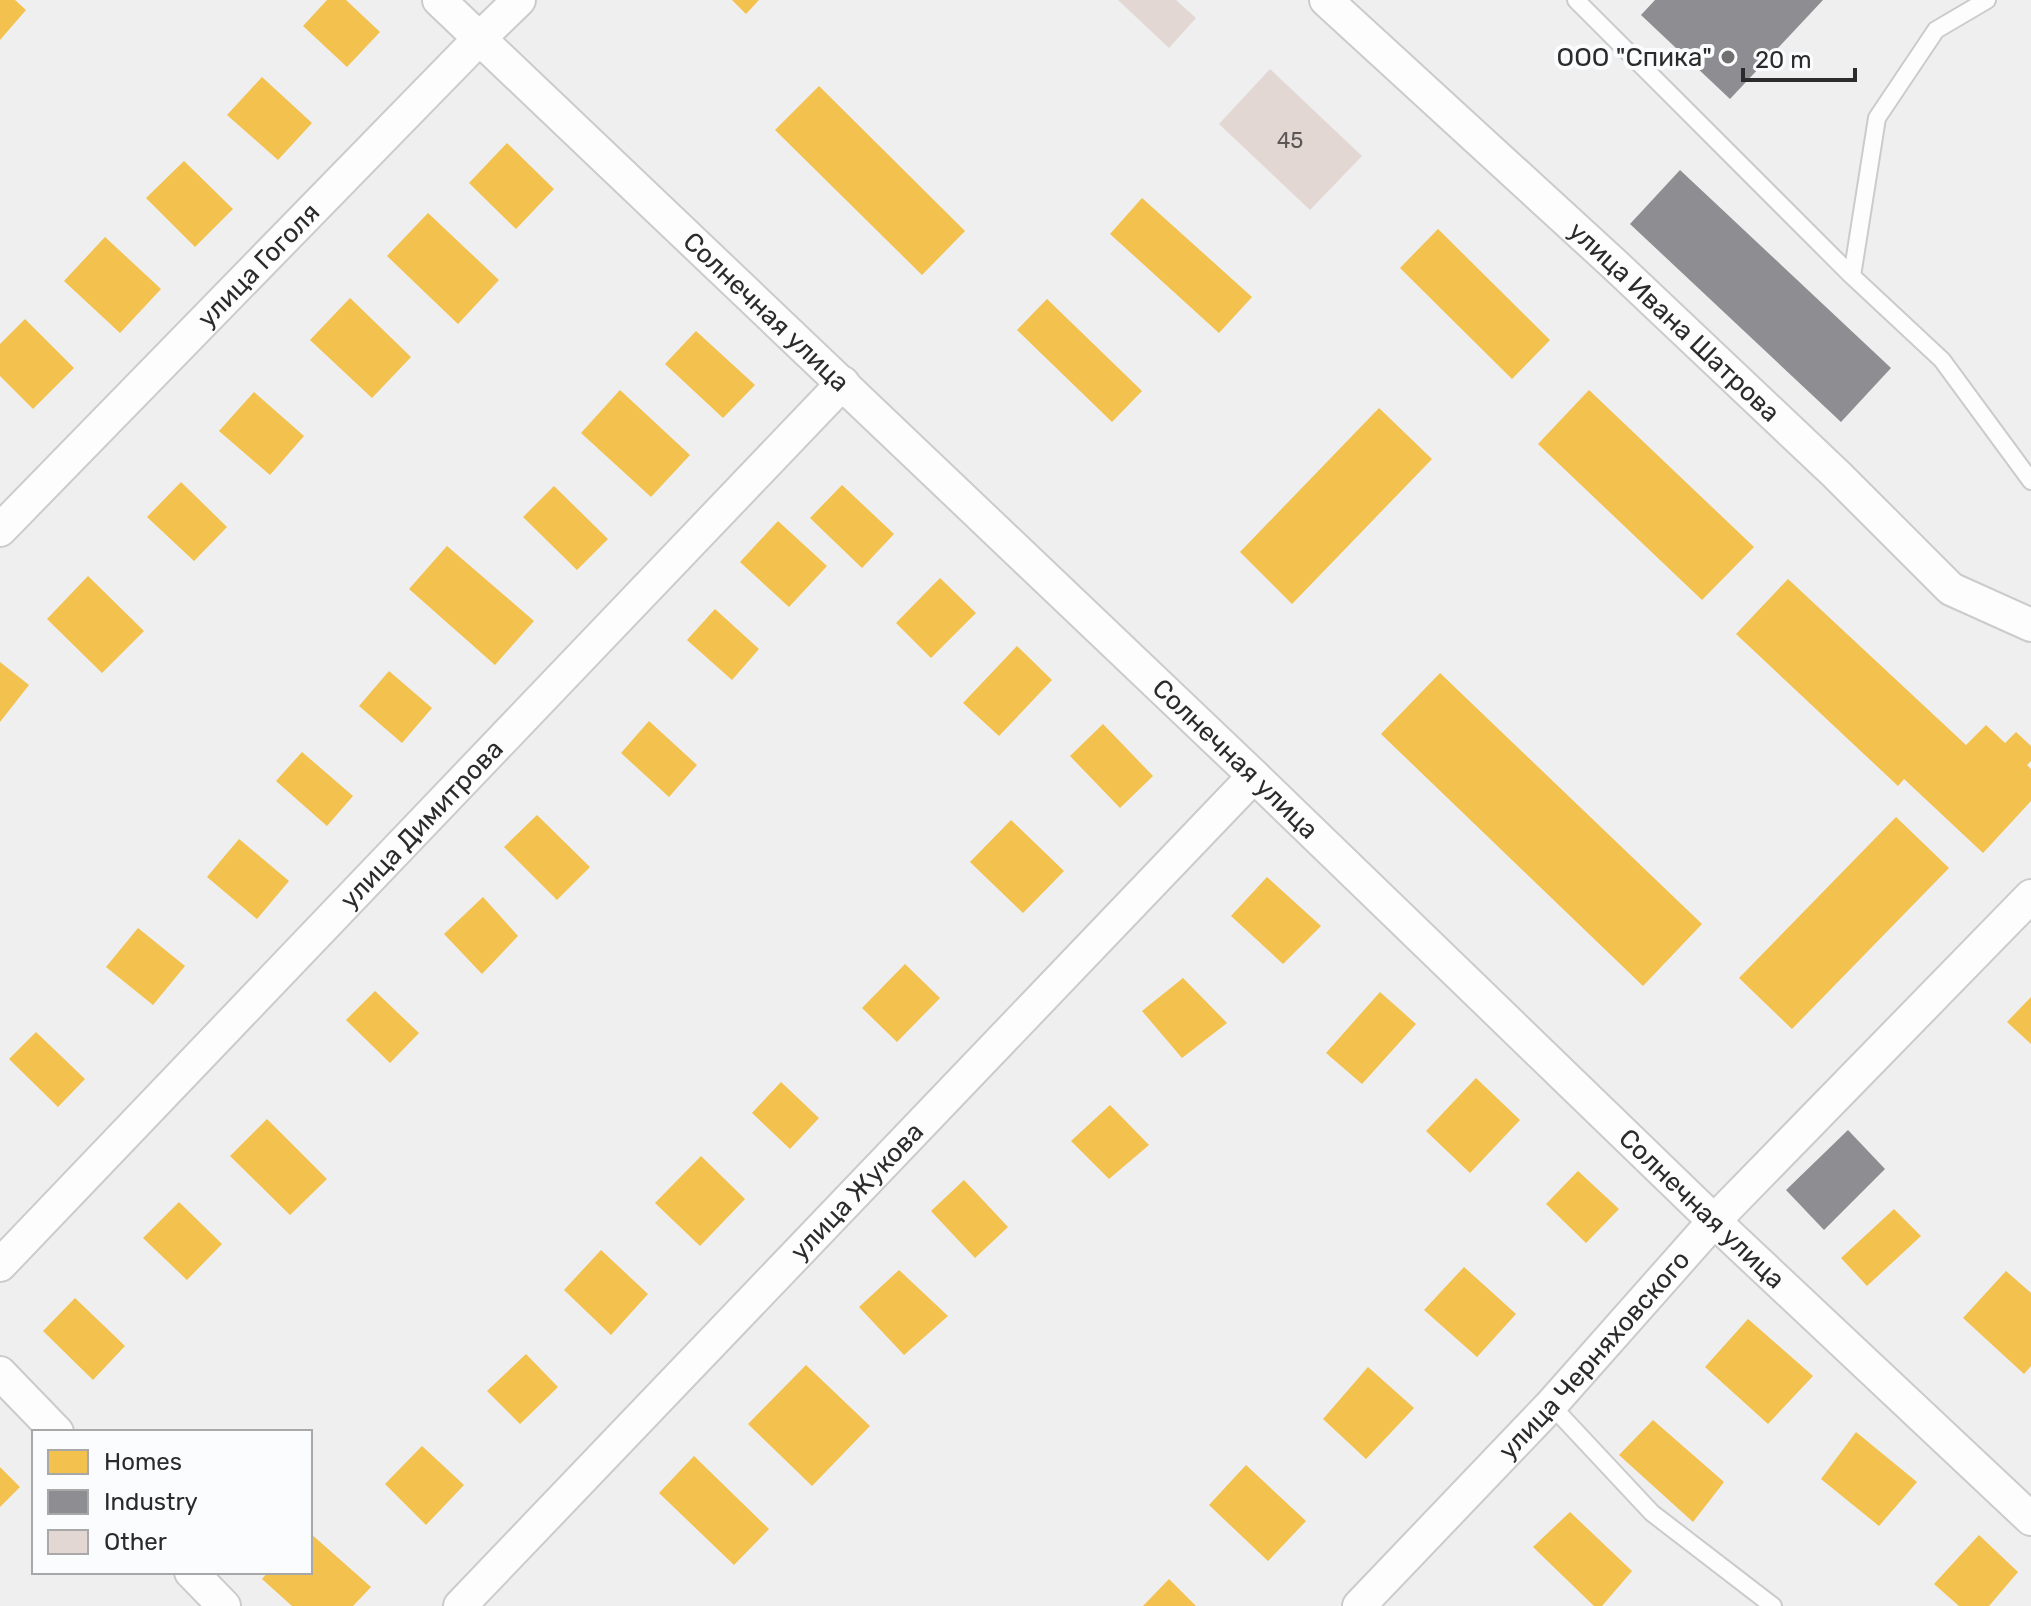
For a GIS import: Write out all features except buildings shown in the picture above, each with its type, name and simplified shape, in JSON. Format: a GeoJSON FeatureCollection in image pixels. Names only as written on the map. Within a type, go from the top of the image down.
{"type":"FeatureCollection","features":[{"type":"Feature","properties":{"kind":"street","name":"Солнечная улица"},"geometry":{"type":"LineString","coordinates":[[439,0],[1254,776],[1714,1221],[2031,1519]]}},
{"type":"Feature","properties":{"kind":"street","name":"улица Гоголя"},"geometry":{"type":"LineString","coordinates":[[0,530],[519,0]]}},
{"type":"Feature","properties":{"kind":"street","name":"улица Ивана Шатрова"},"geometry":{"type":"LineString","coordinates":[[1326,0],[1625,275],[1836,474],[1951,589],[2031,625]]}},
{"type":"Feature","properties":{"kind":"street","name":"улица Димитрова"},"geometry":{"type":"LineString","coordinates":[[0,1265],[843,383]]}},
{"type":"Feature","properties":{"kind":"street","name":"улица Жукова"},"geometry":{"type":"LineString","coordinates":[[460,1606],[1254,776]]}},
{"type":"Feature","properties":{"kind":"street","name":"улица Черняховского"},"geometry":{"type":"LineString","coordinates":[[1359,1606],[1551,1405],[1714,1221],[2029,903]]}},
{"type":"Feature","properties":{"kind":"street"},"geometry":{"type":"LineString","coordinates":[[0,1373],[55,1430]]}},
{"type":"Feature","properties":{"kind":"street"},"geometry":{"type":"LineString","coordinates":[[193,1574],[224,1606]]}},
{"type":"Feature","properties":{"kind":"lane"},"geometry":{"type":"LineString","coordinates":[[1576,0],[1852,276],[1942,360],[2031,481]]}},
{"type":"Feature","properties":{"kind":"lane"},"geometry":{"type":"LineString","coordinates":[[1852,276],[1877,118],[1936,30],[1987,0]]}},
{"type":"Feature","properties":{"kind":"lane"},"geometry":{"type":"LineString","coordinates":[[1551,1405],[1652,1513],[1773,1606]]}},
{"type":"Feature","properties":{"kind":"place","name":"ООО \"Спика\""},"geometry":{"type":"Point","coordinates":[1728,57]}}]}
